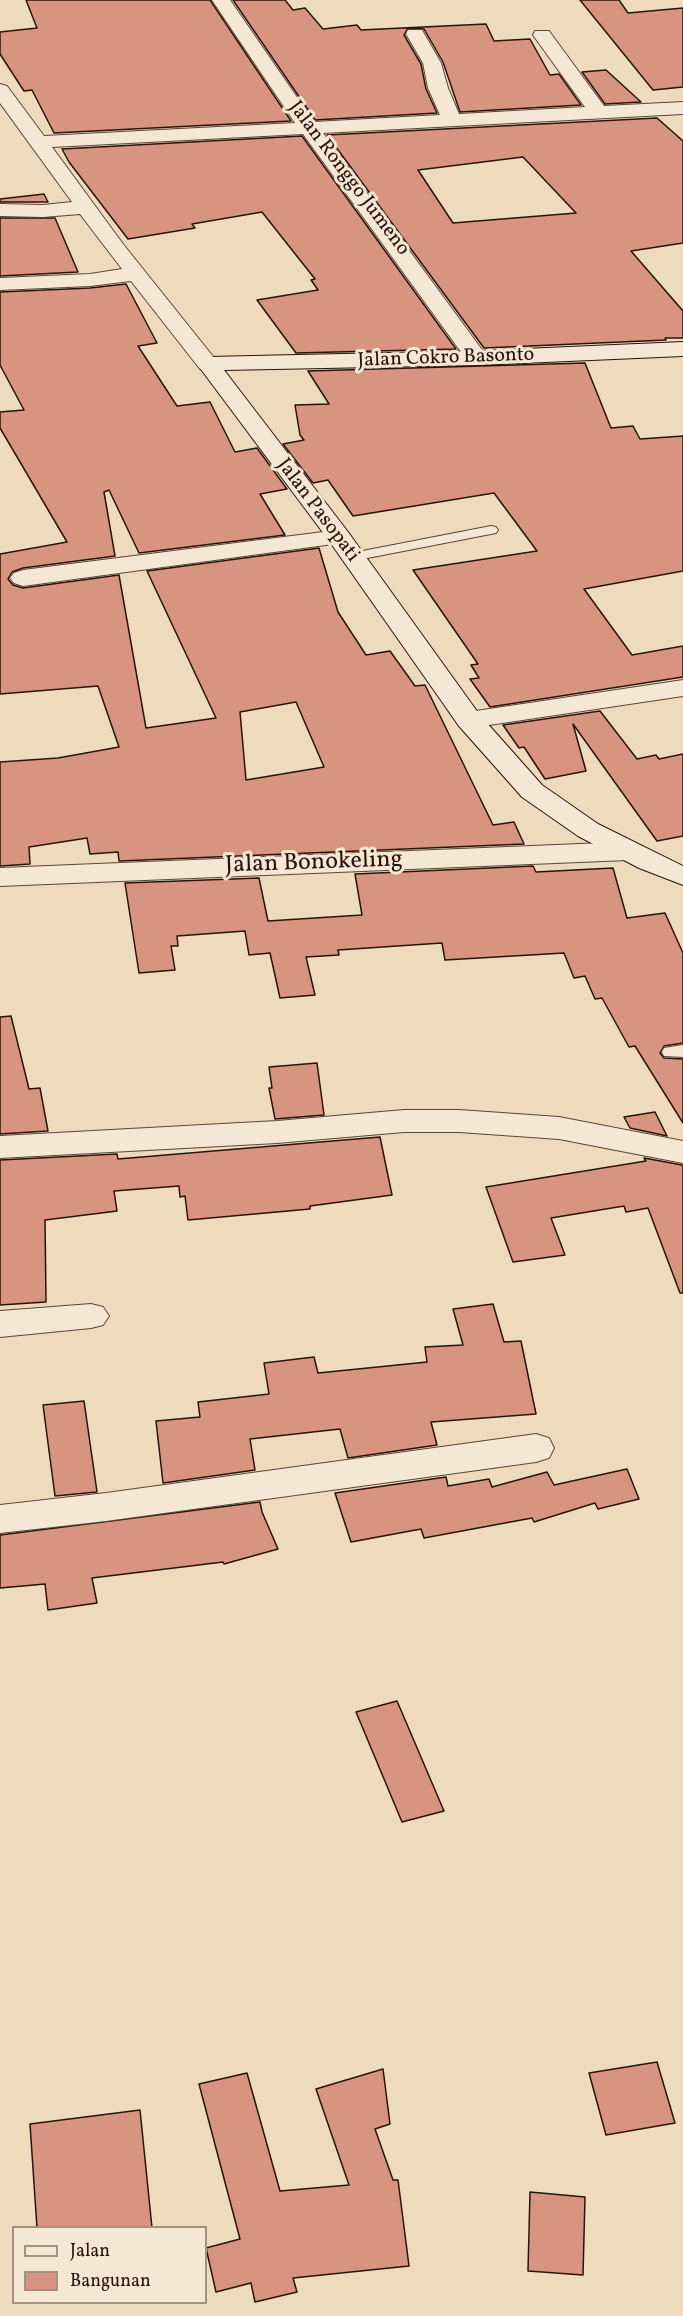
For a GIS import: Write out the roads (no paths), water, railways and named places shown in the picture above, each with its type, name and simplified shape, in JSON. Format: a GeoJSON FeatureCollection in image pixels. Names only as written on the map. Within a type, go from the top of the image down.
{"type":"FeatureCollection","features":[{"type":"Feature","properties":{"kind":"street","name":"Jalan Ronggo Jumeno"},"geometry":{"type":"LineString","coordinates":[[221,0],[268,72],[427,284],[477,358]]}},
{"type":"Feature","properties":{"kind":"street"},"geometry":{"type":"LineString","coordinates":[[415,34],[432,63],[438,88],[452,119]]}},
{"type":"Feature","properties":{"kind":"street"},"geometry":{"type":"LineString","coordinates":[[542,35],[598,112]]}},
{"type":"Feature","properties":{"kind":"street","name":"Jalan Pasopati"},"geometry":{"type":"LineString","coordinates":[[0,90],[86,207],[346,547],[469,720],[532,791],[588,830],[683,876]]}},
{"type":"Feature","properties":{"kind":"street"},"geometry":{"type":"LineString","coordinates":[[38,142],[683,108]]}},
{"type":"Feature","properties":{"kind":"street"},"geometry":{"type":"LineString","coordinates":[[0,210],[43,211],[86,207]]}},
{"type":"Feature","properties":{"kind":"street"},"geometry":{"type":"LineString","coordinates":[[0,285],[90,280],[137,274]]}},
{"type":"Feature","properties":{"kind":"street","name":"Jalan Cokro Basonto"},"geometry":{"type":"LineString","coordinates":[[208,364],[477,358],[683,348]]}},
{"type":"Feature","properties":{"kind":"street"},"geometry":{"type":"LineString","coordinates":[[23,578],[346,547]]}},
{"type":"Feature","properties":{"kind":"street"},"geometry":{"type":"LineString","coordinates":[[469,720],[683,688]]}},
{"type":"Feature","properties":{"kind":"street","name":"Jalan Bonokeling"},"geometry":{"type":"LineString","coordinates":[[0,877],[628,851]]}},
{"type":"Feature","properties":{"kind":"street"},"geometry":{"type":"LineString","coordinates":[[0,1148],[277,1132],[404,1121],[459,1121],[559,1128],[683,1152]]}},
{"type":"Feature","properties":{"kind":"street"},"geometry":{"type":"LineString","coordinates":[[0,1324],[91,1316]]}},
{"type":"Feature","properties":{"kind":"street"},"geometry":{"type":"LineString","coordinates":[[0,1519],[536,1448]]}},
{"type":"Feature","properties":{"kind":"lane"},"geometry":{"type":"LineString","coordinates":[[346,547],[491,530]]}}]}
